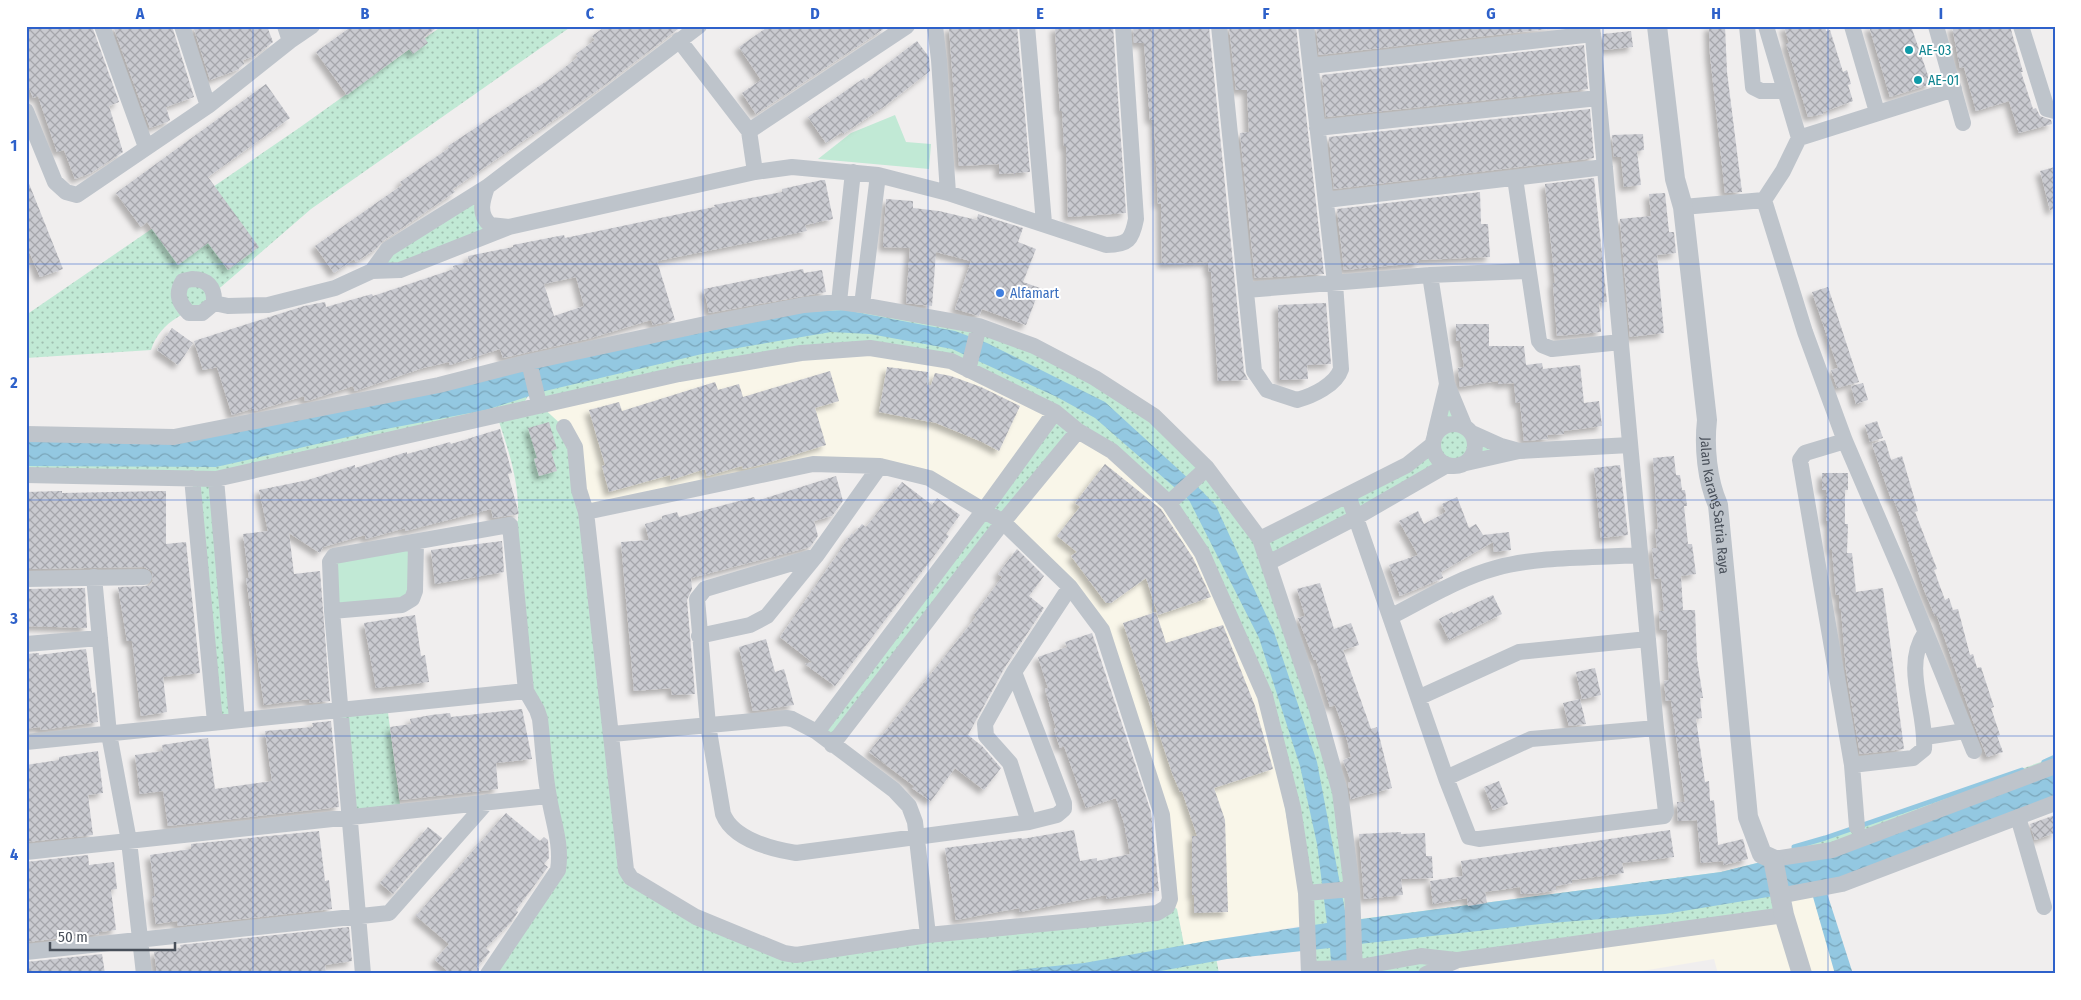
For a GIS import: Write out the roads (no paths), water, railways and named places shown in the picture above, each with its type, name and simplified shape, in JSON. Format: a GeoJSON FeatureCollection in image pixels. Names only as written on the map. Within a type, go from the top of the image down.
{"type":"FeatureCollection","features":[{"type":"Feature","properties":{"kind":"street"},"geometry":{"type":"LineString","coordinates":[[102,26],[146,147]]}},
{"type":"Feature","properties":{"kind":"street"},"geometry":{"type":"LineString","coordinates":[[182,26],[208,106]]}},
{"type":"Feature","properties":{"kind":"street"},"geometry":{"type":"LineString","coordinates":[[26,111],[55,182],[66,192],[77,195],[208,106],[287,33],[312,26]]}},
{"type":"Feature","properties":{"kind":"street"},"geometry":{"type":"LineString","coordinates":[[372,271],[388,249],[487,187],[699,26]]}},
{"type":"Feature","properties":{"kind":"street"},"geometry":{"type":"LineString","coordinates":[[749,131],[907,26]]}},
{"type":"Feature","properties":{"kind":"street"},"geometry":{"type":"LineString","coordinates":[[935,26],[948,193]]}},
{"type":"Feature","properties":{"kind":"street"},"geometry":{"type":"LineString","coordinates":[[1027,26],[1044,223]]}},
{"type":"Feature","properties":{"kind":"street"},"geometry":{"type":"LineString","coordinates":[[214,303],[228,306],[268,305],[335,288],[372,271],[400,270],[509,226],[754,172],[792,166],[878,175],[948,193],[1044,223],[1106,245],[1124,243],[1133,235],[1136,219],[1123,26]]}},
{"type":"Feature","properties":{"kind":"street"},"geometry":{"type":"LineString","coordinates":[[1220,26],[1255,375],[1267,390],[1297,400],[1326,387],[1339,375],[1341,369],[1335,283],[1306,26]]}},
{"type":"Feature","properties":{"kind":"street","name":"Jalan Karang Satria Raya"},"geometry":{"type":"LineString","coordinates":[[1657,26],[1676,179],[1683,207],[1707,420],[1706,432],[1710,488],[1718,505],[1748,817],[1762,854],[1773,859]]}},
{"type":"Feature","properties":{"kind":"street"},"geometry":{"type":"LineString","coordinates":[[1747,26],[1753,87],[1761,91],[1784,91]]}},
{"type":"Feature","properties":{"kind":"street"},"geometry":{"type":"LineString","coordinates":[[1764,200],[1783,171],[1799,138],[1766,26]]}},
{"type":"Feature","properties":{"kind":"street"},"geometry":{"type":"LineString","coordinates":[[1852,26],[1877,112]]}},
{"type":"Feature","properties":{"kind":"street"},"geometry":{"type":"LineString","coordinates":[[1936,26],[1963,123]]}},
{"type":"Feature","properties":{"kind":"street"},"geometry":{"type":"LineString","coordinates":[[2021,26],[2047,109],[2055,111]]}},
{"type":"Feature","properties":{"kind":"street"},"geometry":{"type":"LineString","coordinates":[[1311,66],[1592,30],[1656,728],[1666,812],[1661,817],[1475,840],[1469,837],[1446,778],[1392,616],[1348,495]]}},
{"type":"Feature","properties":{"kind":"street"},"geometry":{"type":"LineString","coordinates":[[679,40],[749,131],[754,172]]}},
{"type":"Feature","properties":{"kind":"street"},"geometry":{"type":"LineString","coordinates":[[1799,138],[1954,89]]}},
{"type":"Feature","properties":{"kind":"street"},"geometry":{"type":"LineString","coordinates":[[1317,128],[1598,98]]}},
{"type":"Feature","properties":{"kind":"street"},"geometry":{"type":"LineString","coordinates":[[1326,200],[1605,167]]}},
{"type":"Feature","properties":{"kind":"street"},"geometry":{"type":"LineString","coordinates":[[839,302],[854,172]]}},
{"type":"Feature","properties":{"kind":"street"},"geometry":{"type":"LineString","coordinates":[[862,304],[878,175]]}},
{"type":"Feature","properties":{"kind":"street"},"geometry":{"type":"LineString","coordinates":[[1515,178],[1539,341],[1542,346],[1552,350],[1621,342]]}},
{"type":"Feature","properties":{"kind":"street"},"geometry":{"type":"LineString","coordinates":[[487,187],[482,204],[484,220],[490,225],[509,226]]}},
{"type":"Feature","properties":{"kind":"street"},"geometry":{"type":"LineString","coordinates":[[1683,207],[1764,200]]}},
{"type":"Feature","properties":{"kind":"street"},"geometry":{"type":"LineString","coordinates":[[1764,200],[1805,332],[1845,441],[1903,576],[1974,751]]}},
{"type":"Feature","properties":{"kind":"street"},"geometry":{"type":"LineString","coordinates":[[1246,290],[1430,275],[1528,271]]}},
{"type":"Feature","properties":{"kind":"street"},"geometry":{"type":"LineString","coordinates":[[1430,275],[1447,384],[1476,444],[1474,454],[1466,463]]}},
{"type":"Feature","properties":{"kind":"street"},"geometry":{"type":"LineString","coordinates":[[26,434],[174,437],[530,367],[728,319],[804,305],[839,302],[862,304],[979,326],[1034,346],[1095,378],[1154,416],[1207,468],[1260,539],[1317,710],[1340,792],[1347,889],[1353,920],[1354,947],[1352,970]]}},
{"type":"Feature","properties":{"kind":"street"},"geometry":{"type":"LineString","coordinates":[[968,370],[979,326]]}},
{"type":"Feature","properties":{"kind":"street"},"geometry":{"type":"LineString","coordinates":[[26,475],[216,478],[415,435],[538,400],[801,353],[870,348],[951,361],[1055,412],[1078,431],[1112,451],[1173,499],[1202,553],[1265,696],[1293,808],[1306,892],[1306,926],[1314,971],[1352,970],[1421,956],[1458,960]]}},
{"type":"Feature","properties":{"kind":"street"},"geometry":{"type":"LineString","coordinates":[[530,367],[538,400]]}},
{"type":"Feature","properties":{"kind":"street"},"geometry":{"type":"LineString","coordinates":[[1447,384],[1433,440],[1436,458],[1447,466]]}},
{"type":"Feature","properties":{"kind":"street"},"geometry":{"type":"LineString","coordinates":[[817,732],[984,510],[1055,412]]}},
{"type":"Feature","properties":{"kind":"street"},"geometry":{"type":"LineString","coordinates":[[1260,539],[1407,465],[1433,440],[1443,426],[1448,424],[1453,423],[1501,446],[1520,451]]}},
{"type":"Feature","properties":{"kind":"street"},"geometry":{"type":"LineString","coordinates":[[564,427],[575,447],[579,490],[586,512],[626,870],[638,882],[696,917],[796,955],[928,935],[1157,913],[1166,907],[1170,899],[1162,815],[1102,630],[1070,587],[1003,522],[929,478],[880,466],[813,464],[586,512]]}},
{"type":"Feature","properties":{"kind":"street"},"geometry":{"type":"LineString","coordinates":[[832,745],[1003,522],[1078,431]]}},
{"type":"Feature","properties":{"kind":"street"},"geometry":{"type":"LineString","coordinates":[[1845,441],[1805,452],[1800,460],[1852,765],[1857,827]]}},
{"type":"Feature","properties":{"kind":"street"},"geometry":{"type":"LineString","coordinates":[[1268,563],[1355,518],[1447,466],[1457,466],[1520,451],[1630,445]]}},
{"type":"Feature","properties":{"kind":"street"},"geometry":{"type":"LineString","coordinates":[[699,636],[750,625],[767,616],[816,556],[880,466]]}},
{"type":"Feature","properties":{"kind":"street"},"geometry":{"type":"LineString","coordinates":[[1173,499],[1207,468]]}},
{"type":"Feature","properties":{"kind":"street"},"geometry":{"type":"LineString","coordinates":[[192,478],[215,722]]}},
{"type":"Feature","properties":{"kind":"street"},"geometry":{"type":"LineString","coordinates":[[216,478],[237,720]]}},
{"type":"Feature","properties":{"kind":"street"},"geometry":{"type":"LineString","coordinates":[[363,974],[329,570],[334,556],[510,525],[526,691],[538,710],[540,719],[548,796],[559,842],[558,870],[488,974]]}},
{"type":"Feature","properties":{"kind":"street"},"geometry":{"type":"LineString","coordinates":[[332,611],[402,605],[412,599],[415,591],[416,542]]}},
{"type":"Feature","properties":{"kind":"street"},"geometry":{"type":"LineString","coordinates":[[1392,616],[1479,573],[1497,568],[1521,563],[1640,555]]}},
{"type":"Feature","properties":{"kind":"street"},"geometry":{"type":"LineString","coordinates":[[816,556],[705,589],[697,599],[708,725],[723,814],[727,824],[735,831],[769,847],[796,852],[1029,822],[1057,815],[1064,809],[1064,803],[1014,672]]}},
{"type":"Feature","properties":{"kind":"street"},"geometry":{"type":"LineString","coordinates":[[200,564],[223,562]]}},
{"type":"Feature","properties":{"kind":"street"},"geometry":{"type":"LineString","coordinates":[[94,577],[109,734],[129,841],[144,974]]}},
{"type":"Feature","properties":{"kind":"street"},"geometry":{"type":"LineString","coordinates":[[26,579],[144,577]]}},
{"type":"Feature","properties":{"kind":"street"},"geometry":{"type":"LineString","coordinates":[[1029,822],[1010,764],[986,736],[984,729],[1014,672],[1070,587]]}},
{"type":"Feature","properties":{"kind":"street"},"geometry":{"type":"LineString","coordinates":[[916,601],[932,614]]}},
{"type":"Feature","properties":{"kind":"street"},"geometry":{"type":"LineString","coordinates":[[1852,765],[1914,758],[1924,749],[1925,737],[1915,673],[1918,647],[1925,633]]}},
{"type":"Feature","properties":{"kind":"street"},"geometry":{"type":"LineString","coordinates":[[26,644],[100,638]]}},
{"type":"Feature","properties":{"kind":"street"},"geometry":{"type":"LineString","coordinates":[[1420,697],[1519,652],[1648,639]]}},
{"type":"Feature","properties":{"kind":"street"},"geometry":{"type":"LineString","coordinates":[[26,742],[526,691]]}},
{"type":"Feature","properties":{"kind":"street"},"geometry":{"type":"LineString","coordinates":[[612,734],[786,718],[817,732],[894,790],[909,806],[913,814],[928,935]]}},
{"type":"Feature","properties":{"kind":"street"},"geometry":{"type":"LineString","coordinates":[[1446,778],[1531,739],[1656,728]]}},
{"type":"Feature","properties":{"kind":"street"},"geometry":{"type":"LineString","coordinates":[[1925,737],[1965,731]]}},
{"type":"Feature","properties":{"kind":"street"},"geometry":{"type":"LineString","coordinates":[[1802,974],[1781,905],[1773,859],[1832,850],[2055,766]]}},
{"type":"Feature","properties":{"kind":"street"},"geometry":{"type":"LineString","coordinates":[[26,852],[548,796]]}},
{"type":"Feature","properties":{"kind":"street"},"geometry":{"type":"LineString","coordinates":[[26,952],[391,912],[488,802]]}},
{"type":"Feature","properties":{"kind":"street"},"geometry":{"type":"LineString","coordinates":[[1426,974],[1458,960],[1781,905],[1842,884],[2055,803]]}},
{"type":"Feature","properties":{"kind":"street"},"geometry":{"type":"LineString","coordinates":[[2018,817],[2044,907]]}},
{"type":"Feature","properties":{"kind":"street"},"geometry":{"type":"LineString","coordinates":[[1306,892],[1347,889]]}},
{"type":"Feature","properties":{"kind":"water"},"geometry":{"type":"Polygon","coordinates":[[[845,310],[955,331],[987,343],[1105,402],[1216,506],[1274,632],[1317,762],[1347,921],[1721,872],[1773,859],[1810,855],[2055,766],[2055,803],[1825,887],[1853,974],[1835,974],[1811,890],[1665,914],[1550,923],[1350,945],[1351,974],[1332,974],[1330,948],[1227,959],[1144,974],[979,974],[1084,963],[1213,940],[1327,923],[1317,844],[1300,766],[1259,638],[1189,500],[1095,418],[1057,397],[952,349],[870,334],[831,332],[702,354],[545,391],[486,410],[370,432],[216,467],[26,466],[26,437],[172,441],[733,326],[805,312],[845,310]]]}},
{"type":"Feature","properties":{"kind":"waterway"},"geometry":{"type":"LineString","coordinates":[[2044,762],[2055,757]]}},
{"type":"Feature","properties":{"kind":"waterway"},"geometry":{"type":"LineString","coordinates":[[1794,847],[2022,770]]}},
{"type":"Feature","properties":{"kind":"place","name":"AE-03"},"geometry":{"type":"Point","coordinates":[1909,50]}},
{"type":"Feature","properties":{"kind":"place","name":"AE-01"},"geometry":{"type":"Point","coordinates":[1918,80]}},
{"type":"Feature","properties":{"kind":"place","name":"Alfamart"},"geometry":{"type":"Point","coordinates":[1000,293]}}]}
